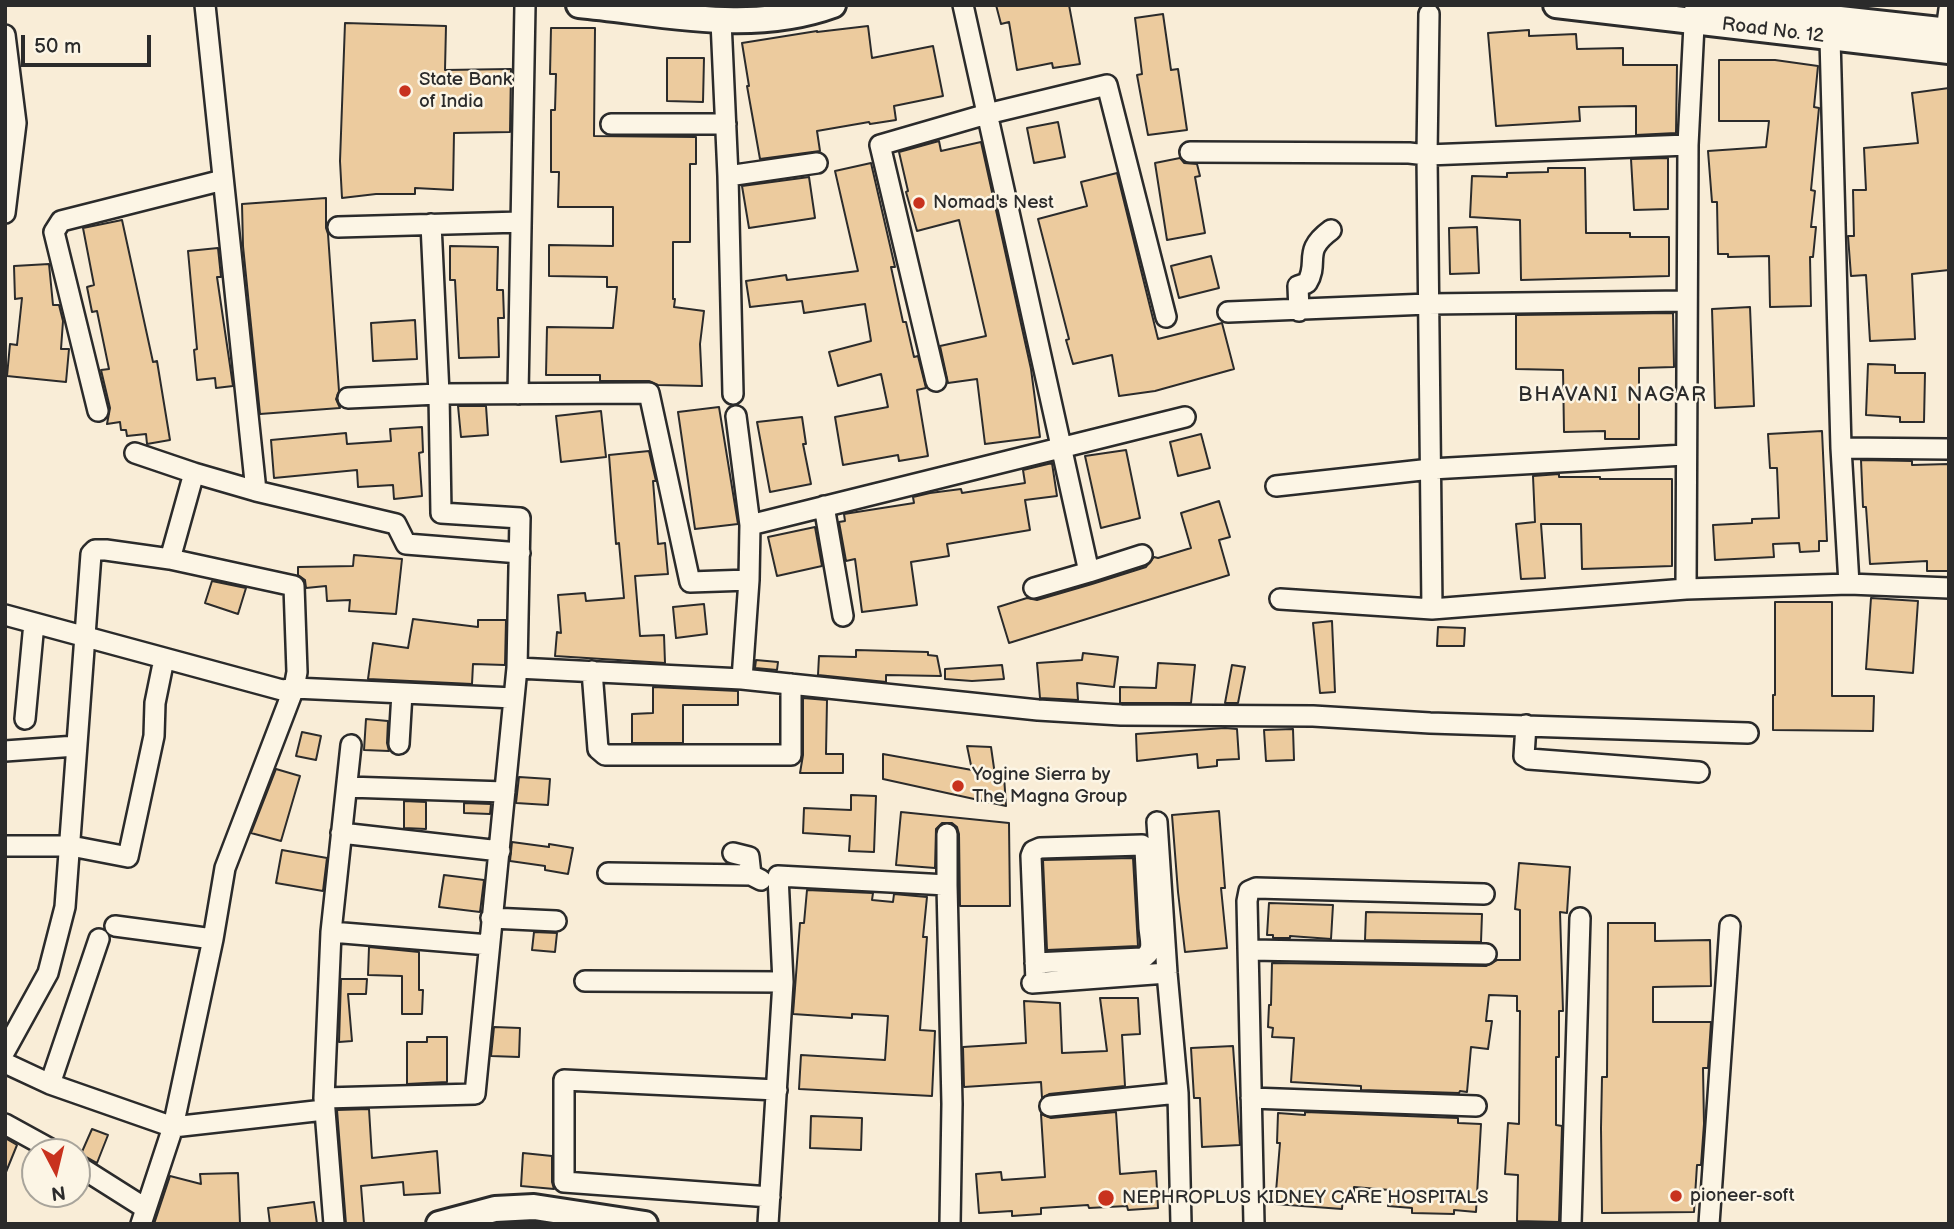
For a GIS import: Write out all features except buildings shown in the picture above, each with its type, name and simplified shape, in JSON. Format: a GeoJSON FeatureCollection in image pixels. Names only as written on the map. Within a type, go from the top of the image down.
{"type":"FeatureCollection","features":[{"type":"Feature","properties":{"kind":"main road"},"geometry":{"type":"LineString","coordinates":[[579,5],[722,21],[756,21],[809,14],[833,5]]}},
{"type":"Feature","properties":{"kind":"main road","name":"Road No. 12"},"geometry":{"type":"LineString","coordinates":[[1556,5],[1695,14],[1830,38],[1948,31]]}},
{"type":"Feature","properties":{"kind":"main road"},"geometry":{"type":"LineString","coordinates":[[1726,6],[1948,31]]}},
{"type":"Feature","properties":{"kind":"main road"},"geometry":{"type":"LineString","coordinates":[[439,1224],[495,1209],[534,1208],[645,1224]]}},
{"type":"Feature","properties":{"kind":"street"},"geometry":{"type":"LineString","coordinates":[[205,5],[256,491]]}},
{"type":"Feature","properties":{"kind":"street"},"geometry":{"type":"LineString","coordinates":[[517,394],[525,5]]}},
{"type":"Feature","properties":{"kind":"street"},"geometry":{"type":"LineString","coordinates":[[963,5],[1089,572]]}},
{"type":"Feature","properties":{"kind":"street"},"geometry":{"type":"LineString","coordinates":[[1429,14],[1427,155],[1432,609]]}},
{"type":"Feature","properties":{"kind":"street"},"geometry":{"type":"LineString","coordinates":[[1686,589],[1688,145],[1695,14]]}},
{"type":"Feature","properties":{"kind":"street"},"geometry":{"type":"LineString","coordinates":[[722,21],[733,394]]}},
{"type":"Feature","properties":{"kind":"street"},"geometry":{"type":"LineString","coordinates":[[1830,38],[1841,448],[1849,584]]}},
{"type":"Feature","properties":{"kind":"street"},"geometry":{"type":"LineString","coordinates":[[5,213],[16,122],[6,40]]}},
{"type":"Feature","properties":{"kind":"street"},"geometry":{"type":"LineString","coordinates":[[936,381],[880,145],[987,114],[1107,85],[1166,317]]}},
{"type":"Feature","properties":{"kind":"street"},"geometry":{"type":"LineString","coordinates":[[611,124],[726,124]]}},
{"type":"Feature","properties":{"kind":"street"},"geometry":{"type":"LineString","coordinates":[[1190,152],[1427,155],[1688,145]]}},
{"type":"Feature","properties":{"kind":"street"},"geometry":{"type":"LineString","coordinates":[[728,176],[817,163]]}},
{"type":"Feature","properties":{"kind":"street"},"geometry":{"type":"LineString","coordinates":[[98,411],[54,232],[61,221],[223,180]]}},
{"type":"Feature","properties":{"kind":"street"},"geometry":{"type":"LineString","coordinates":[[338,227],[521,222]]}},
{"type":"Feature","properties":{"kind":"street"},"geometry":{"type":"LineString","coordinates":[[5,1063],[50,1084],[173,1127],[324,1104],[475,1094],[517,668],[520,518],[441,513],[439,394],[431,224]]}},
{"type":"Feature","properties":{"kind":"street"},"geometry":{"type":"LineString","coordinates":[[1300,311],[1298,286],[1307,283],[1312,275],[1311,258],[1315,246],[1331,230]]}},
{"type":"Feature","properties":{"kind":"street"},"geometry":{"type":"LineString","coordinates":[[1227,312],[1428,304],[1687,300]]}},
{"type":"Feature","properties":{"kind":"street"},"geometry":{"type":"LineString","coordinates":[[348,398],[439,394],[649,393],[690,582],[749,580]]}},
{"type":"Feature","properties":{"kind":"street"},"geometry":{"type":"LineString","coordinates":[[736,416],[750,525],[742,678]]}},
{"type":"Feature","properties":{"kind":"street"},"geometry":{"type":"LineString","coordinates":[[750,525],[1185,417]]}},
{"type":"Feature","properties":{"kind":"street"},"geometry":{"type":"LineString","coordinates":[[1841,448],[1949,449]]}},
{"type":"Feature","properties":{"kind":"street"},"geometry":{"type":"LineString","coordinates":[[135,453],[194,474],[256,491],[396,524],[406,544],[520,552]]}},
{"type":"Feature","properties":{"kind":"street"},"geometry":{"type":"LineString","coordinates":[[1276,486],[1431,469],[1685,455]]}},
{"type":"Feature","properties":{"kind":"street"},"geometry":{"type":"LineString","coordinates":[[170,559],[194,474]]}},
{"type":"Feature","properties":{"kind":"street"},"geometry":{"type":"LineString","coordinates":[[824,506],[843,617]]}},
{"type":"Feature","properties":{"kind":"street"},"geometry":{"type":"LineString","coordinates":[[5,1051],[48,973],[65,908],[91,554],[95,550],[106,550],[170,559],[294,586],[297,672],[294,688],[225,868],[213,939],[173,1127],[143,1216],[91,1176]]}},
{"type":"Feature","properties":{"kind":"street"},"geometry":{"type":"LineString","coordinates":[[1034,588],[1142,555]]}},
{"type":"Feature","properties":{"kind":"street"},"geometry":{"type":"LineString","coordinates":[[1280,599],[1432,609],[1686,589],[1849,584],[1949,588]]}},
{"type":"Feature","properties":{"kind":"street"},"geometry":{"type":"LineString","coordinates":[[5,615],[282,690],[294,688],[514,698]]}},
{"type":"Feature","properties":{"kind":"street"},"geometry":{"type":"LineString","coordinates":[[25,719],[34,622]]}},
{"type":"Feature","properties":{"kind":"street"},"geometry":{"type":"LineString","coordinates":[[5,846],[71,846],[128,857],[154,736],[155,703],[164,659]]}},
{"type":"Feature","properties":{"kind":"street"},"geometry":{"type":"LineString","coordinates":[[517,668],[742,678],[1038,710],[1121,715],[1313,716],[1430,723],[1748,733]]}},
{"type":"Feature","properties":{"kind":"street"},"geometry":{"type":"LineString","coordinates":[[592,671],[597,749],[605,754],[791,755],[791,684]]}},
{"type":"Feature","properties":{"kind":"street"},"geometry":{"type":"LineString","coordinates":[[399,744],[402,693]]}},
{"type":"Feature","properties":{"kind":"street"},"geometry":{"type":"LineString","coordinates":[[1526,725],[1524,756],[1530,759],[1699,772]]}},
{"type":"Feature","properties":{"kind":"street"},"geometry":{"type":"LineString","coordinates":[[334,1224],[324,1104],[331,932],[351,745]]}},
{"type":"Feature","properties":{"kind":"street"},"geometry":{"type":"LineString","coordinates":[[5,751],[76,746]]}},
{"type":"Feature","properties":{"kind":"street"},"geometry":{"type":"LineString","coordinates":[[347,787],[505,792]]}},
{"type":"Feature","properties":{"kind":"street"},"geometry":{"type":"LineString","coordinates":[[1035,976],[1148,956],[1156,928],[1157,822]]}},
{"type":"Feature","properties":{"kind":"street"},"geometry":{"type":"LineString","coordinates":[[341,833],[500,851]]}},
{"type":"Feature","properties":{"kind":"street"},"geometry":{"type":"LineString","coordinates":[[947,834],[952,1104],[950,1224]]}},
{"type":"Feature","properties":{"kind":"street"},"geometry":{"type":"LineString","coordinates":[[1035,976],[1033,851],[1040,848],[1135,843],[1142,845],[1145,849],[1156,928],[1167,973],[1178,1093],[1181,1224]]}},
{"type":"Feature","properties":{"kind":"street"},"geometry":{"type":"LineString","coordinates":[[733,853],[749,857],[751,875]]}},
{"type":"Feature","properties":{"kind":"street"},"geometry":{"type":"LineString","coordinates":[[607,873],[751,875],[764,881],[778,876],[947,885]]}},
{"type":"Feature","properties":{"kind":"street"},"geometry":{"type":"LineString","coordinates":[[768,1224],[783,982],[778,876]]}},
{"type":"Feature","properties":{"kind":"street"},"geometry":{"type":"LineString","coordinates":[[1254,1224],[1247,901],[1249,891],[1256,888],[1484,894]]}},
{"type":"Feature","properties":{"kind":"street"},"geometry":{"type":"LineString","coordinates":[[491,918],[556,921]]}},
{"type":"Feature","properties":{"kind":"street"},"geometry":{"type":"LineString","coordinates":[[1572,1224],[1580,918]]}},
{"type":"Feature","properties":{"kind":"street"},"geometry":{"type":"LineString","coordinates":[[115,926],[213,939]]}},
{"type":"Feature","properties":{"kind":"street"},"geometry":{"type":"LineString","coordinates":[[1709,1224],[1730,926]]}},
{"type":"Feature","properties":{"kind":"street"},"geometry":{"type":"LineString","coordinates":[[331,932],[489,945]]}},
{"type":"Feature","properties":{"kind":"street"},"geometry":{"type":"LineString","coordinates":[[50,1084],[99,939]]}},
{"type":"Feature","properties":{"kind":"street"},"geometry":{"type":"LineString","coordinates":[[1250,950],[1486,954]]}},
{"type":"Feature","properties":{"kind":"street"},"geometry":{"type":"LineString","coordinates":[[1035,976],[1167,973]]}},
{"type":"Feature","properties":{"kind":"street"},"geometry":{"type":"LineString","coordinates":[[585,981],[783,982]]}},
{"type":"Feature","properties":{"kind":"street"},"geometry":{"type":"LineString","coordinates":[[770,1197],[564,1182],[564,1080],[777,1090]]}},
{"type":"Feature","properties":{"kind":"street"},"geometry":{"type":"LineString","coordinates":[[1050,1106],[1178,1093]]}},
{"type":"Feature","properties":{"kind":"street"},"geometry":{"type":"LineString","coordinates":[[1251,1098],[1476,1106]]}},
{"type":"Feature","properties":{"kind":"street"},"geometry":{"type":"LineString","coordinates":[[5,1124],[30,1138]]}},
{"type":"Feature","properties":{"kind":"place","name":"State Bank of India"},"geometry":{"type":"Point","coordinates":[405,91]}},
{"type":"Feature","properties":{"kind":"place","name":"Nomad's Nest"},"geometry":{"type":"Point","coordinates":[919,203]}},
{"type":"Feature","properties":{"kind":"place","name":"Yogine Sierra by The Magna Group"},"geometry":{"type":"Point","coordinates":[958,786]}},
{"type":"Feature","properties":{"kind":"place","name":"pioneer-soft"},"geometry":{"type":"Point","coordinates":[1676,1196]}},
{"type":"Feature","properties":{"kind":"place","name":"NEPHROPLUS KIDNEY CARE HOSPITALS"},"geometry":{"type":"Point","coordinates":[1106,1198]}},
{"type":"Feature","properties":{"kind":"district","name":"BHAVANI NAGAR"},"geometry":{"type":"Point","coordinates":[1613,396]}}]}
